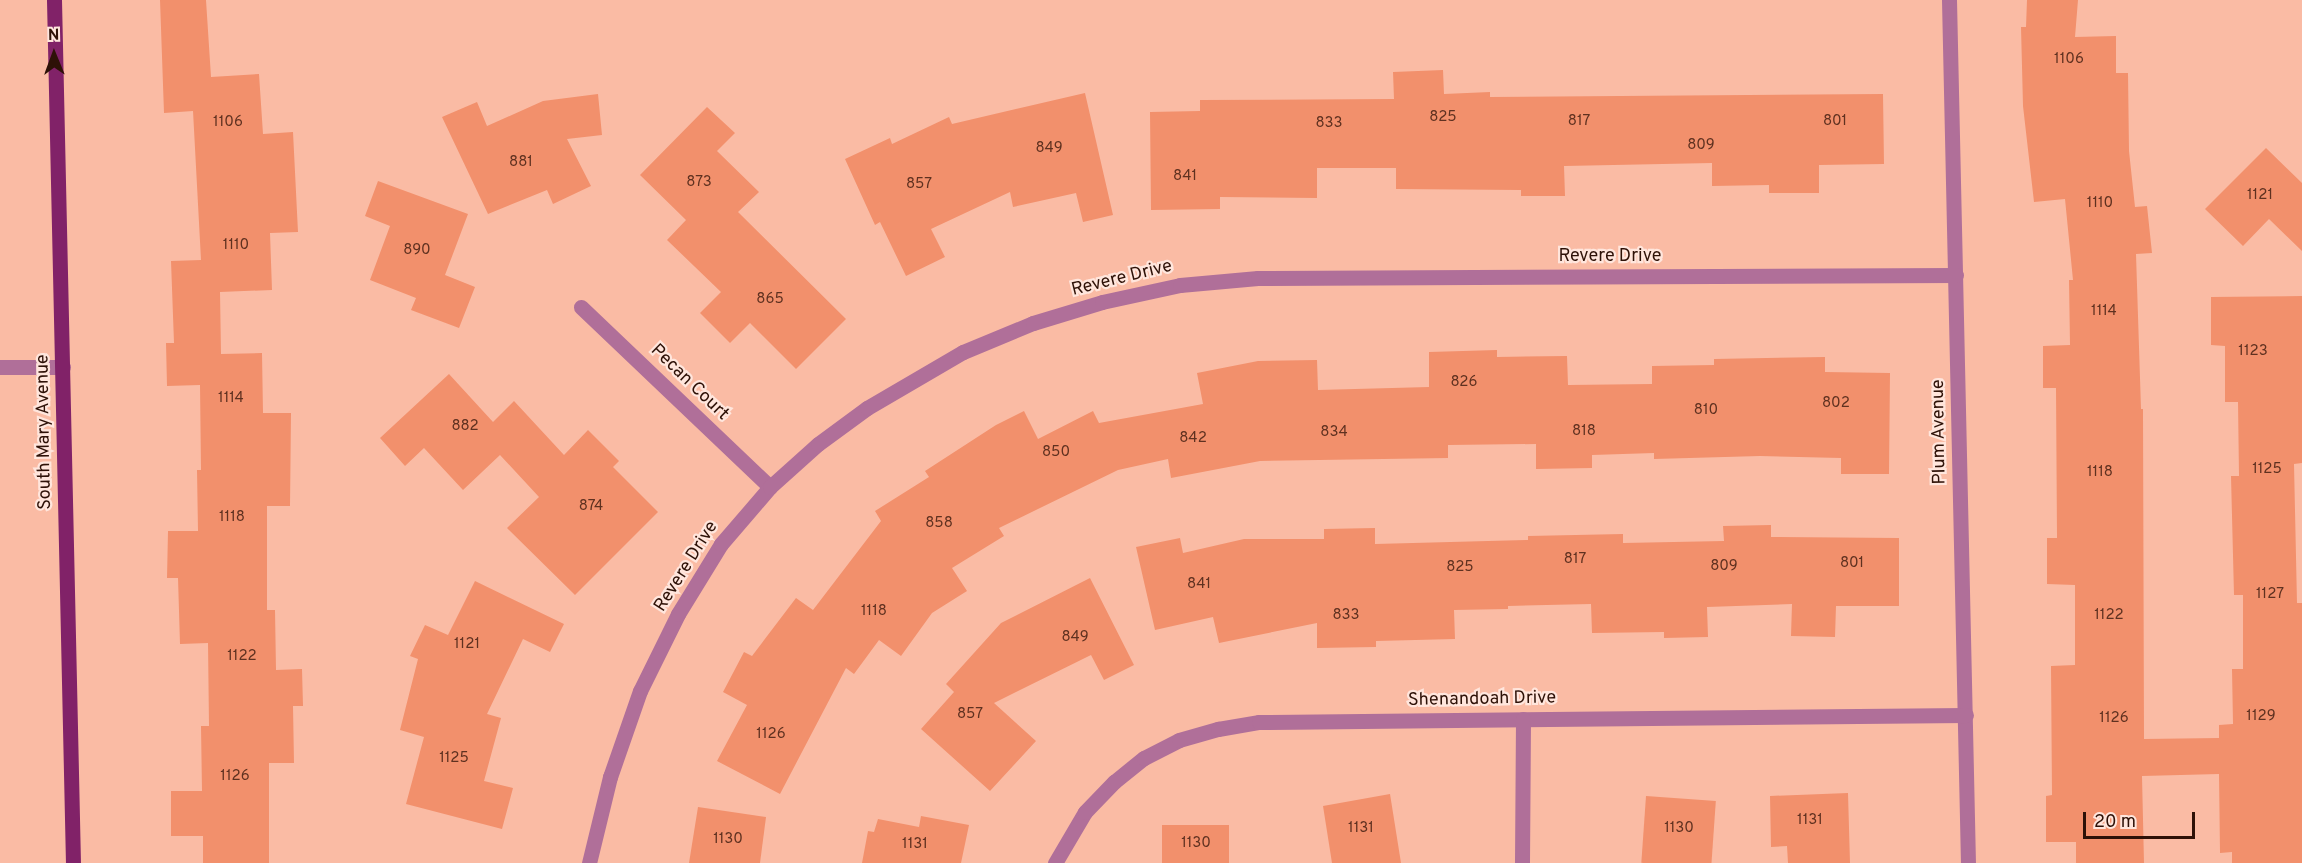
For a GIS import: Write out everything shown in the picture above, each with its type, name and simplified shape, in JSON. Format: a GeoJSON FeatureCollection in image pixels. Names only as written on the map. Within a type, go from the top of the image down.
{"type":"FeatureCollection","features":[{"type":"Feature","properties":{"kind":"main road","name":"South Mary Avenue"},"geometry":{"type":"LineString","coordinates":[[54,0],[73,863]]}},
{"type":"Feature","properties":{"kind":"street","name":"Plum Avenue"},"geometry":{"type":"LineString","coordinates":[[1949,0],[1968,863]]}},
{"type":"Feature","properties":{"kind":"street","name":"Revere Drive"},"geometry":{"type":"LineString","coordinates":[[589,863],[610,777],[640,691],[678,614],[721,544],[770,487],[818,444],[867,408],[963,352],[1033,323],[1102,302],[1180,285],[1258,278],[1956,275]]}},
{"type":"Feature","properties":{"kind":"street","name":"Pecan Court"},"geometry":{"type":"LineString","coordinates":[[581,308],[770,487]]}},
{"type":"Feature","properties":{"kind":"street"},"geometry":{"type":"LineString","coordinates":[[0,367],[63,367]]}},
{"type":"Feature","properties":{"kind":"street","name":"Shenandoah Drive"},"geometry":{"type":"LineString","coordinates":[[1055,863],[1085,812],[1114,782],[1144,758],[1179,740],[1218,729],[1259,722],[1966,716]]}},
{"type":"Feature","properties":{"kind":"street"},"geometry":{"type":"LineString","coordinates":[[1522,863],[1523,719]]}},
{"type":"Feature","properties":{"kind":"building"},"geometry":{"type":"Polygon","coordinates":[[[160,0],[206,0],[211,77],[259,74],[263,134],[293,132],[298,232],[270,233],[272,290],[220,292],[221,354],[262,353],[263,413],[291,413],[290,506],[267,506],[267,610],[275,610],[276,670],[302,669],[303,706],[293,706],[294,763],[269,763],[269,863],[203,863],[203,836],[171,836],[171,791],[202,791],[201,726],[209,726],[208,643],[180,644],[178,578],[167,578],[168,531],[198,531],[197,470],[201,470],[200,385],[167,386],[166,343],[174,343],[171,261],[201,260],[193,111],[164,113],[160,0]]]}},
{"type":"Feature","properties":{"kind":"building"},"geometry":{"type":"Polygon","coordinates":[[[2027,0],[2078,0],[2075,37],[2116,36],[2116,73],[2128,73],[2129,151],[2135,207],[2147,206],[2152,253],[2136,254],[2141,409],[2143,409],[2144,739],[2219,738],[2219,725],[2233,724],[2232,669],[2243,669],[2243,595],[2234,595],[2231,476],[2239,476],[2238,402],[2225,402],[2225,346],[2211,345],[2211,297],[2302,296],[2302,463],[2294,464],[2297,603],[2302,603],[2302,863],[2232,863],[2232,852],[2220,853],[2219,774],[2142,776],[2144,863],[2076,863],[2076,842],[2046,842],[2046,796],[2052,795],[2051,666],[2075,665],[2075,585],[2047,584],[2047,538],[2057,538],[2056,388],[2043,388],[2043,346],[2070,345],[2069,280],[2073,280],[2065,199],[2034,202],[2023,106],[2021,27],[2026,27],[2027,0]]]}},
{"type":"Feature","properties":{"kind":"building"},"geometry":{"type":"Polygon","coordinates":[[[1443,70],[1444,94],[1490,92],[1490,97],[1883,94],[1884,164],[1819,165],[1819,193],[1769,193],[1769,185],[1712,186],[1712,163],[1564,166],[1565,196],[1521,196],[1521,190],[1396,189],[1396,168],[1317,168],[1317,198],[1220,197],[1220,209],[1151,210],[1150,112],[1200,111],[1200,100],[1394,99],[1393,72],[1443,70]]]}},
{"type":"Feature","properties":{"kind":"building"},"geometry":{"type":"Polygon","coordinates":[[[1085,93],[1113,215],[1083,222],[1076,193],[1013,207],[1010,192],[931,229],[945,257],[906,276],[880,222],[875,225],[845,159],[890,138],[892,144],[949,117],[952,124],[1085,93]]]}},
{"type":"Feature","properties":{"kind":"building"},"geometry":{"type":"Polygon","coordinates":[[[598,94],[602,135],[567,139],[591,186],[553,204],[547,190],[488,214],[442,117],[477,102],[487,126],[543,101],[598,94]]]}},
{"type":"Feature","properties":{"kind":"building"},"geometry":{"type":"Polygon","coordinates":[[[707,107],[735,133],[717,151],[759,192],[738,212],[846,319],[796,369],[750,323],[730,343],[700,313],[721,292],[667,240],[686,220],[640,175],[707,107]]]}},
{"type":"Feature","properties":{"kind":"building"},"geometry":{"type":"Polygon","coordinates":[[[2266,148],[2302,183],[2302,251],[2269,219],[2243,246],[2205,209],[2266,148]]]}},
{"type":"Feature","properties":{"kind":"building"},"geometry":{"type":"Polygon","coordinates":[[[378,181],[468,214],[445,275],[475,287],[459,328],[411,310],[416,298],[370,280],[390,226],[365,216],[378,181]]]}},
{"type":"Feature","properties":{"kind":"building"},"geometry":{"type":"Polygon","coordinates":[[[1497,350],[1497,357],[1567,356],[1568,385],[1652,384],[1652,366],[1714,365],[1714,359],[1825,357],[1825,372],[1890,373],[1889,474],[1841,474],[1841,458],[1760,456],[1654,459],[1654,453],[1592,455],[1592,468],[1536,469],[1536,444],[1448,445],[1448,458],[1260,461],[1171,478],[1168,459],[1118,470],[999,528],[1004,536],[952,568],[967,591],[932,613],[901,656],[879,640],[854,674],[846,668],[780,794],[717,761],[747,705],[723,692],[744,652],[752,656],[796,598],[813,610],[881,521],[875,511],[929,477],[925,471],[996,425],[1024,411],[1038,439],[1093,411],[1099,423],[1203,404],[1197,373],[1258,361],[1317,360],[1318,390],[1429,387],[1429,352],[1497,350]]]}},
{"type":"Feature","properties":{"kind":"building"},"geometry":{"type":"Polygon","coordinates":[[[449,374],[493,422],[514,401],[564,455],[588,430],[619,461],[613,467],[658,512],[575,595],[507,528],[539,497],[500,455],[463,490],[424,448],[405,466],[380,438],[449,374]]]}},
{"type":"Feature","properties":{"kind":"building"},"geometry":{"type":"Polygon","coordinates":[[[1771,525],[1771,537],[1899,538],[1899,606],[1836,606],[1835,637],[1791,636],[1792,604],[1707,607],[1708,637],[1664,638],[1664,632],[1592,633],[1591,604],[1454,610],[1455,639],[1376,641],[1376,647],[1317,648],[1317,623],[1219,643],[1213,617],[1155,630],[1136,547],[1180,538],[1183,553],[1244,539],[1324,539],[1324,529],[1375,528],[1375,544],[1528,540],[1528,536],[1623,534],[1623,543],[1724,541],[1723,526],[1771,525]]]}},
{"type":"Feature","properties":{"kind":"building"},"geometry":{"type":"Polygon","coordinates":[[[1090,578],[1134,665],[1104,680],[1091,655],[994,703],[1036,741],[990,791],[921,729],[954,692],[946,684],[1001,623],[1090,578]]]}},
{"type":"Feature","properties":{"kind":"building"},"geometry":{"type":"Polygon","coordinates":[[[475,581],[564,624],[550,652],[523,639],[487,714],[501,718],[484,781],[513,788],[502,829],[406,804],[424,737],[400,730],[418,659],[410,656],[425,625],[448,635],[475,581]]]}},
{"type":"Feature","properties":{"kind":"building"},"geometry":{"type":"Polygon","coordinates":[[[1848,793],[1850,863],[1788,863],[1787,846],[1771,847],[1770,796],[1848,793]]]}},
{"type":"Feature","properties":{"kind":"building"},"geometry":{"type":"Polygon","coordinates":[[[1390,794],[1401,863],[1332,863],[1323,806],[1390,794]]]}},
{"type":"Feature","properties":{"kind":"building"},"geometry":{"type":"Polygon","coordinates":[[[1646,796],[1716,801],[1711,863],[1641,863],[1646,796]]]}},
{"type":"Feature","properties":{"kind":"building"},"geometry":{"type":"Polygon","coordinates":[[[698,807],[766,817],[760,863],[689,863],[698,807]]]}},
{"type":"Feature","properties":{"kind":"building"},"geometry":{"type":"Polygon","coordinates":[[[921,816],[969,825],[961,863],[862,863],[868,831],[874,832],[878,819],[919,827],[921,816]]]}},
{"type":"Feature","properties":{"kind":"building"},"geometry":{"type":"Polygon","coordinates":[[[1162,825],[1229,825],[1229,863],[1162,863],[1162,825]]]}}]}
